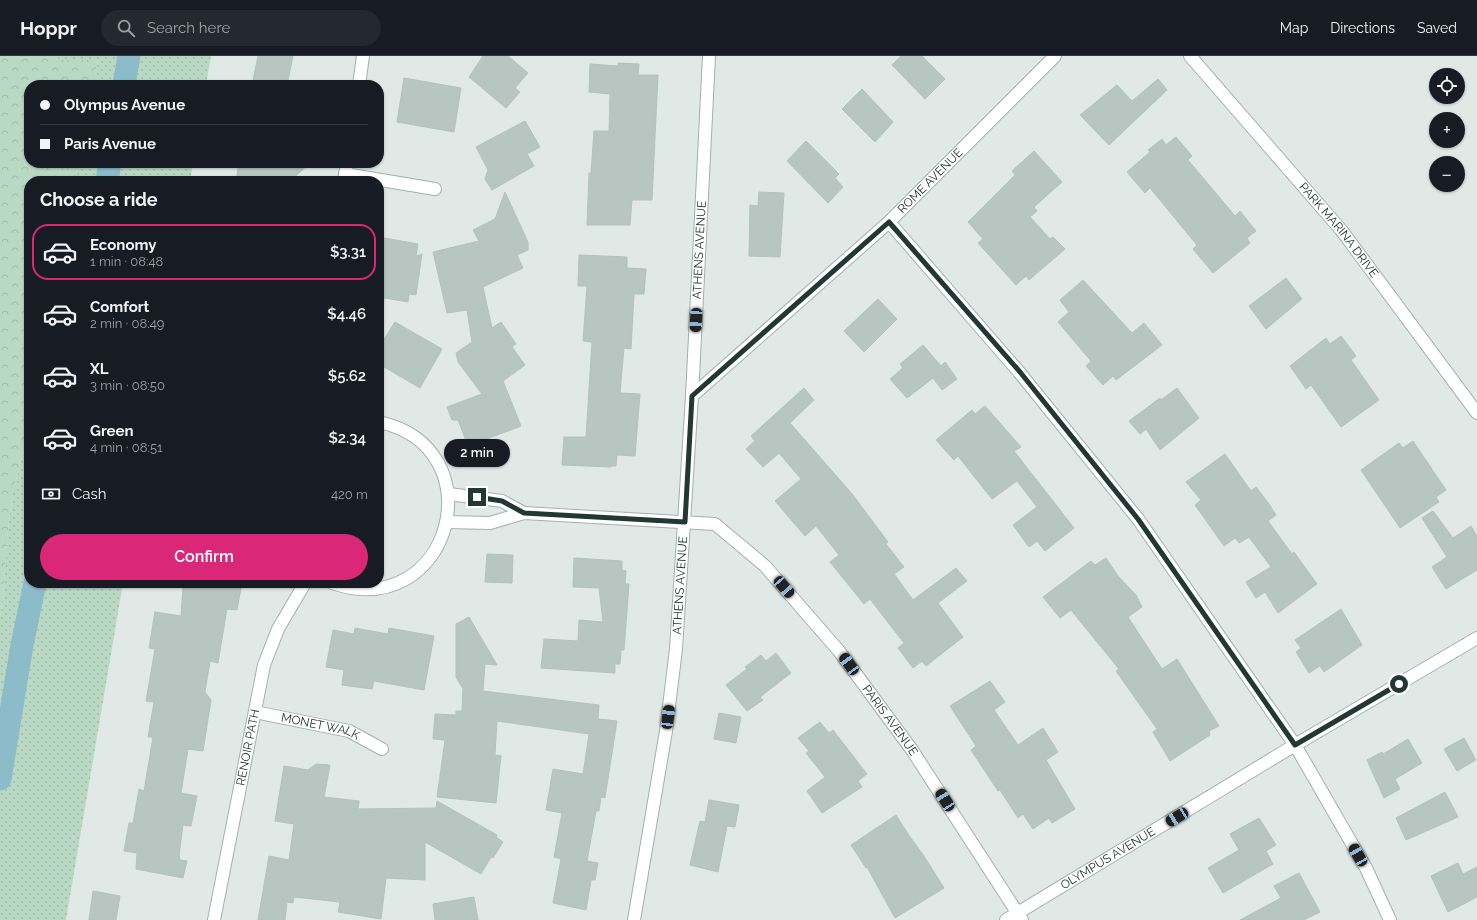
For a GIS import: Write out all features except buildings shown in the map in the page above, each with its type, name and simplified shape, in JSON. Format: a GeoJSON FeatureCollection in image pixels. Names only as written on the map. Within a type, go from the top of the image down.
{"type":"FeatureCollection","features":[{"type":"Feature","properties":{"kind":"street"},"geometry":{"type":"LineString","coordinates":[[360,80],[363,56]]}},
{"type":"Feature","properties":{"kind":"street","name":"ATHENS AVENUE"},"geometry":{"type":"LineString","coordinates":[[635,918],[666,731],[676,649],[685,522],[709,56]]}},
{"type":"Feature","properties":{"kind":"street","name":"ROME AVENUE"},"geometry":{"type":"LineString","coordinates":[[692,396],[889,222],[1055,56]]}},
{"type":"Feature","properties":{"kind":"street","name":"PARK MARINA DRIVE"},"geometry":{"type":"LineString","coordinates":[[1190,56],[1342,231],[1477,413]]}},
{"type":"Feature","properties":{"kind":"street"},"geometry":{"type":"LineString","coordinates":[[346,173],[363,176]]}},
{"type":"Feature","properties":{"kind":"street"},"geometry":{"type":"LineString","coordinates":[[384,180],[435,189]]}},
{"type":"Feature","properties":{"kind":"street"},"geometry":{"type":"LineString","coordinates":[[889,222],[1020,372],[1138,519],[1295,745],[1366,868],[1390,920]]}},
{"type":"Feature","properties":{"kind":"street"},"geometry":{"type":"LineString","coordinates":[[384,424],[398,428],[415,438],[429,450],[439,466],[448,494],[449,504],[447,522],[441,540],[431,557],[418,570],[402,581],[384,587]]}},
{"type":"Feature","properties":{"kind":"street","name":"PARIS AVENUE"},"geometry":{"type":"LineString","coordinates":[[448,494],[502,501],[524,513]]}},
{"type":"Feature","properties":{"kind":"street","name":"PARIS AVENUE"},"geometry":{"type":"LineString","coordinates":[[447,522],[490,523],[524,513],[716,524],[765,566],[840,651],[912,750],[1020,916]]}},
{"type":"Feature","properties":{"kind":"street","name":"RENOIR PATH"},"geometry":{"type":"LineString","coordinates":[[214,920],[264,665],[278,629],[301,588]]}},
{"type":"Feature","properties":{"kind":"street"},"geometry":{"type":"LineString","coordinates":[[346,588],[365,590],[378,588]]}},
{"type":"Feature","properties":{"kind":"street","name":"OLYMPUS AVENUE"},"geometry":{"type":"LineString","coordinates":[[1006,920],[1020,916],[1295,745],[1477,638]]}},
{"type":"Feature","properties":{"kind":"street","name":"MONET WALK"},"geometry":{"type":"LineString","coordinates":[[255,712],[349,731],[382,749]]}},
{"type":"Feature","properties":{"kind":"green space"},"geometry":{"type":"Polygon","coordinates":[[[0,56],[57,56],[58,60],[98,60],[94,80],[24,80],[24,168],[78,168],[77,176],[24,176],[24,450],[12,498],[0,618],[0,56]]]}},
{"type":"Feature","properties":{"kind":"green space"},"geometry":{"type":"Polygon","coordinates":[[[57,56],[211,56],[207,80],[94,80],[98,60],[58,60],[57,56]]]}},
{"type":"Feature","properties":{"kind":"green space"},"geometry":{"type":"Polygon","coordinates":[[[78,168],[192,168],[191,176],[77,176],[78,168]]]}},
{"type":"Feature","properties":{"kind":"green space"},"geometry":{"type":"Polygon","coordinates":[[[24,450],[24,588],[122,588],[66,920],[0,920],[0,618],[12,498],[24,450]]]}},
{"type":"Feature","properties":{"kind":"waterway"},"geometry":{"type":"LineString","coordinates":[[125,80],[129,56]]}},
{"type":"Feature","properties":{"kind":"waterway"},"geometry":{"type":"LineString","coordinates":[[108,176],[109,168]]}},
{"type":"Feature","properties":{"kind":"waterway"},"geometry":{"type":"LineString","coordinates":[[0,779],[22,645],[34,588]]}},
{"type":"Feature","properties":{"kind":"route"},"geometry":{"type":"LineString","coordinates":[[477,497],[502,501],[524,513],[685,522],[692,396],[889,222],[1020,372],[1138,519],[1179,575],[1295,745],[1399,684]]}}]}
